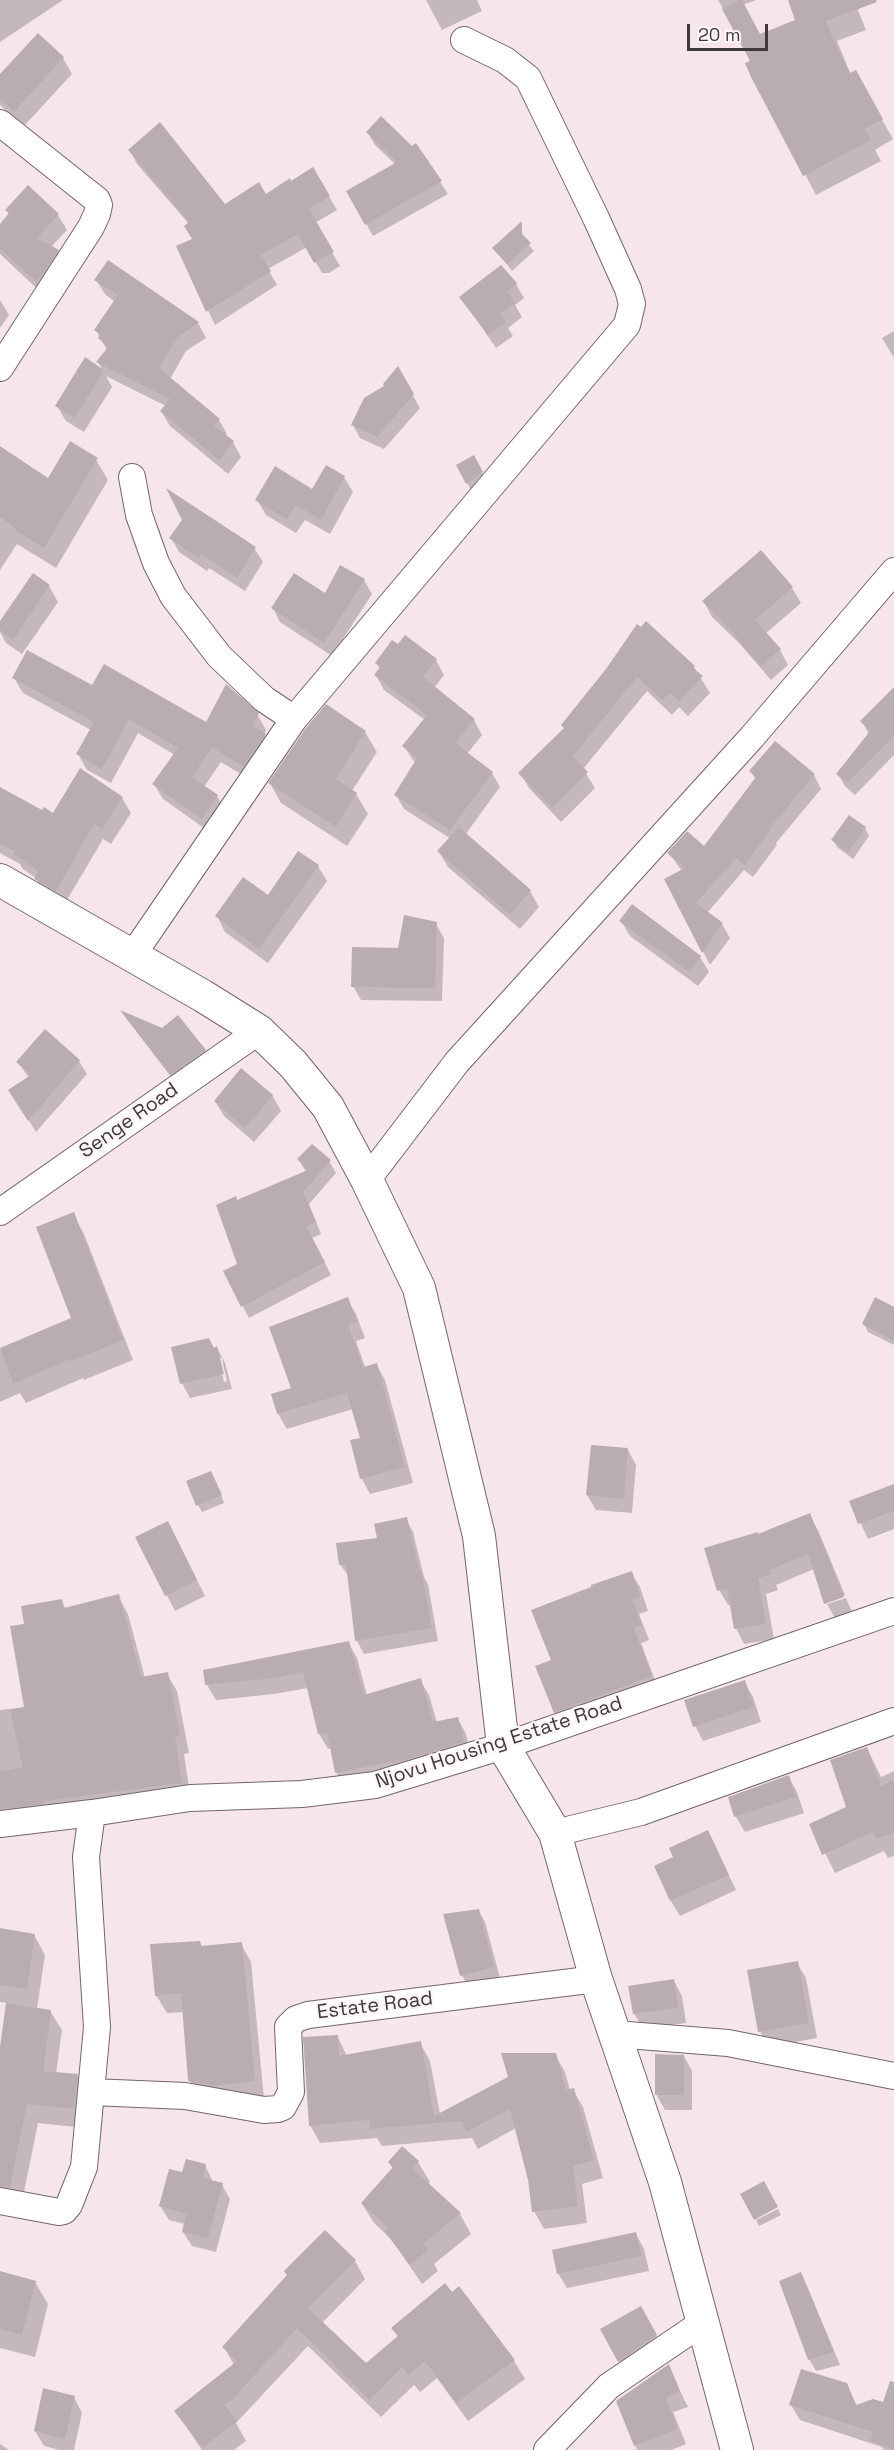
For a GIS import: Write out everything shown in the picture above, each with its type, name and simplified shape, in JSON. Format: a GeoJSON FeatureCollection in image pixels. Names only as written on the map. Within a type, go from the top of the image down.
{"type":"FeatureCollection","features":[{"type":"Feature","properties":{"kind":"street"},"geometry":{"type":"LineString","coordinates":[[132,956],[294,719],[627,325],[632,304],[628,290],[528,78],[505,60],[464,40]]}},
{"type":"Feature","properties":{"kind":"street"},"geometry":{"type":"LineString","coordinates":[[0,123],[97,200],[99,205],[98,214],[91,227],[0,368]]}},
{"type":"Feature","properties":{"kind":"street"},"geometry":{"type":"LineString","coordinates":[[132,477],[139,516],[156,563],[173,596],[219,656],[264,699],[294,719]]}},
{"type":"Feature","properties":{"kind":"street"},"geometry":{"type":"LineString","coordinates":[[367,1180],[457,1062],[752,737],[894,571]]}},
{"type":"Feature","properties":{"kind":"street"},"geometry":{"type":"LineString","coordinates":[[0,880],[203,996],[259,1031],[293,1064],[328,1107],[367,1180],[419,1288],[477,1525],[503,1746],[555,1833],[596,1979],[665,2182],[737,2450]]}},
{"type":"Feature","properties":{"kind":"street","name":"Senge Road"},"geometry":{"type":"LineString","coordinates":[[0,1212],[259,1031]]}},
{"type":"Feature","properties":{"kind":"street","name":"Njovu Housing Estate Road"},"geometry":{"type":"LineString","coordinates":[[92,1813],[190,1798],[302,1794],[375,1785],[503,1746],[894,1611]]}},
{"type":"Feature","properties":{"kind":"street"},"geometry":{"type":"LineString","coordinates":[[555,1833],[641,1812],[894,1721]]}},
{"type":"Feature","properties":{"kind":"street"},"geometry":{"type":"LineString","coordinates":[[0,1824],[92,1813],[86,1857],[97,2027],[84,2167],[69,2205],[58,2212],[0,2201]]}},
{"type":"Feature","properties":{"kind":"street","name":"Estate Road"},"geometry":{"type":"LineString","coordinates":[[92,2092],[185,2096],[264,2110],[278,2109],[283,2107],[291,2092],[288,2026],[296,2019],[308,2014],[596,1979]]}},
{"type":"Feature","properties":{"kind":"street"},"geometry":{"type":"LineString","coordinates":[[615,2034],[728,2043],[894,2076]]}},
{"type":"Feature","properties":{"kind":"street"},"geometry":{"type":"LineString","coordinates":[[548,2450],[609,2386],[702,2323]]}},
{"type":"Feature","properties":{"kind":"building"},"geometry":{"type":"Polygon","coordinates":[[[742,0],[760,34],[795,20],[788,0],[876,0],[877,2],[826,21],[850,73],[856,70],[883,119],[865,129],[871,140],[803,176],[751,77],[745,63],[750,61],[722,9],[742,0]]]}},
{"type":"Feature","properties":{"kind":"building"},"geometry":{"type":"Polygon","coordinates":[[[38,33],[64,57],[14,112],[0,99],[0,74],[38,33]]]}},
{"type":"Feature","properties":{"kind":"building"},"geometry":{"type":"Polygon","coordinates":[[[381,116],[412,146],[416,143],[442,181],[365,225],[346,191],[397,162],[366,132],[381,116]]]}},
{"type":"Feature","properties":{"kind":"building"},"geometry":{"type":"Polygon","coordinates":[[[160,122],[225,204],[259,182],[266,194],[290,178],[291,181],[313,167],[330,196],[309,209],[334,252],[314,263],[298,234],[261,255],[271,271],[206,312],[176,246],[192,239],[184,226],[189,222],[128,150],[160,122]]]}},
{"type":"Feature","properties":{"kind":"building"},"geometry":{"type":"Polygon","coordinates":[[[28,185],[59,214],[37,238],[59,250],[37,282],[0,249],[0,224],[9,213],[5,210],[28,185]]]}},
{"type":"Feature","properties":{"kind":"building"},"geometry":{"type":"Polygon","coordinates":[[[522,221],[522,234],[531,243],[507,264],[492,248],[522,221]]]}},
{"type":"Feature","properties":{"kind":"building"},"geometry":{"type":"Polygon","coordinates":[[[108,260],[199,322],[178,337],[159,368],[220,419],[214,426],[234,441],[219,460],[160,411],[170,399],[96,362],[108,347],[98,338],[100,334],[94,330],[118,295],[94,280],[108,260]]]}},
{"type":"Feature","properties":{"kind":"building"},"geometry":{"type":"Polygon","coordinates":[[[501,265],[517,283],[507,292],[515,303],[500,314],[506,322],[488,335],[459,297],[501,265]]]}},
{"type":"Feature","properties":{"kind":"building"},"geometry":{"type":"Polygon","coordinates":[[[85,357],[104,370],[75,418],[55,406],[85,357]]]}},
{"type":"Feature","properties":{"kind":"building"},"geometry":{"type":"Polygon","coordinates":[[[398,366],[414,394],[377,437],[351,425],[364,398],[384,386],[383,384],[398,366]]]}},
{"type":"Feature","properties":{"kind":"building"},"geometry":{"type":"Polygon","coordinates":[[[70,441],[98,458],[44,548],[16,531],[17,529],[0,517],[0,446],[48,478],[70,441]]]}},
{"type":"Feature","properties":{"kind":"building"},"geometry":{"type":"Polygon","coordinates":[[[474,455],[483,472],[466,484],[456,465],[474,455]]]}},
{"type":"Feature","properties":{"kind":"building"},"geometry":{"type":"Polygon","coordinates":[[[326,465],[345,476],[321,520],[296,505],[287,519],[255,500],[275,466],[312,489],[326,465]]]}},
{"type":"Feature","properties":{"kind":"building"},"geometry":{"type":"Polygon","coordinates":[[[166,488],[256,547],[237,578],[201,554],[198,558],[169,538],[182,520],[166,488]]]}},
{"type":"Feature","properties":{"kind":"building"},"geometry":{"type":"Polygon","coordinates":[[[761,550],[793,587],[755,620],[781,649],[761,666],[734,633],[702,601],[761,550]]]}},
{"type":"Feature","properties":{"kind":"building"},"geometry":{"type":"Polygon","coordinates":[[[340,565],[365,579],[324,643],[271,608],[294,573],[325,593],[340,565]]]}},
{"type":"Feature","properties":{"kind":"building"},"geometry":{"type":"Polygon","coordinates":[[[33,573],[50,585],[13,640],[0,630],[0,621],[33,573]]]}},
{"type":"Feature","properties":{"kind":"building"},"geometry":{"type":"Polygon","coordinates":[[[646,621],[703,676],[679,701],[670,693],[662,700],[637,677],[573,756],[588,772],[552,808],[518,773],[564,728],[561,725],[606,669],[637,624],[641,627],[646,621]]]}},
{"type":"Feature","properties":{"kind":"building"},"geometry":{"type":"Polygon","coordinates":[[[405,635],[437,659],[423,677],[475,719],[455,743],[493,772],[450,830],[394,795],[417,758],[402,746],[427,715],[374,675],[380,667],[375,663],[392,640],[398,644],[405,635]]]}},
{"type":"Feature","properties":{"kind":"building"},"geometry":{"type":"Polygon","coordinates":[[[27,650],[92,685],[104,664],[206,722],[226,684],[259,713],[253,726],[266,734],[243,767],[212,747],[192,777],[218,795],[202,819],[152,784],[178,748],[129,719],[102,769],[76,754],[94,722],[12,678],[27,650]]]}},
{"type":"Feature","properties":{"kind":"building"},"geometry":{"type":"Polygon","coordinates":[[[894,687],[894,736],[847,783],[836,774],[870,731],[860,721],[894,687]]]}},
{"type":"Feature","properties":{"kind":"building"},"geometry":{"type":"Polygon","coordinates":[[[326,704],[366,731],[336,779],[357,793],[336,827],[268,783],[306,728],[326,704]]]}},
{"type":"Feature","properties":{"kind":"building"},"geometry":{"type":"Polygon","coordinates":[[[775,741],[815,774],[769,829],[771,830],[745,865],[736,858],[696,903],[723,923],[702,953],[664,879],[685,868],[667,853],[687,831],[704,846],[756,777],[749,771],[775,741]]]}},
{"type":"Feature","properties":{"kind":"building"},"geometry":{"type":"Polygon","coordinates":[[[80,768],[123,797],[102,829],[94,824],[56,891],[34,879],[38,871],[13,854],[15,851],[0,844],[0,787],[42,810],[44,807],[53,813],[80,768]]]}},
{"type":"Feature","properties":{"kind":"building"},"geometry":{"type":"Polygon","coordinates":[[[849,815],[866,827],[848,852],[831,840],[849,815]]]}},
{"type":"Feature","properties":{"kind":"building"},"geometry":{"type":"Polygon","coordinates":[[[459,827],[531,890],[510,915],[437,851],[459,827]]]}},
{"type":"Feature","properties":{"kind":"building"},"geometry":{"type":"Polygon","coordinates":[[[298,851],[319,865],[259,949],[215,916],[243,877],[268,895],[298,851]]]}},
{"type":"Feature","properties":{"kind":"building"},"geometry":{"type":"Polygon","coordinates":[[[632,904],[701,956],[689,972],[619,921],[632,904]]]}},
{"type":"Feature","properties":{"kind":"building"},"geometry":{"type":"Polygon","coordinates":[[[404,915],[437,922],[435,988],[351,987],[352,947],[398,948],[404,915]]]}},
{"type":"Feature","properties":{"kind":"building"},"geometry":{"type":"Polygon","coordinates":[[[120,1010],[162,1028],[178,1015],[206,1050],[170,1075],[120,1010]]]}},
{"type":"Feature","properties":{"kind":"building"},"geometry":{"type":"Polygon","coordinates":[[[45,1029],[80,1060],[28,1121],[8,1090],[31,1075],[16,1062],[45,1029]]]}},
{"type":"Feature","properties":{"kind":"building"},"geometry":{"type":"Polygon","coordinates":[[[241,1068],[273,1095],[245,1128],[214,1101],[241,1068]]]}},
{"type":"Feature","properties":{"kind":"building"},"geometry":{"type":"Polygon","coordinates":[[[312,1144],[331,1160],[303,1192],[316,1222],[306,1226],[325,1262],[241,1307],[223,1271],[237,1264],[216,1205],[236,1196],[237,1200],[308,1170],[297,1159],[312,1144]]]}},
{"type":"Feature","properties":{"kind":"building"},"geometry":{"type":"Polygon","coordinates":[[[74,1212],[123,1340],[71,1361],[70,1359],[13,1384],[0,1348],[71,1318],[36,1227],[74,1212]]]}},
{"type":"Feature","properties":{"kind":"building"},"geometry":{"type":"Polygon","coordinates":[[[348,1297],[357,1322],[348,1325],[363,1367],[377,1363],[405,1467],[360,1479],[350,1440],[360,1438],[347,1393],[277,1414],[271,1394],[291,1388],[269,1327],[348,1297]]]}},
{"type":"Feature","properties":{"kind":"building"},"geometry":{"type":"Polygon","coordinates":[[[875,1297],[894,1307],[894,1341],[862,1324],[875,1297]]]}},
{"type":"Feature","properties":{"kind":"building"},"geometry":{"type":"Polygon","coordinates":[[[209,1338],[214,1348],[217,1346],[224,1374],[180,1384],[171,1347],[209,1338]]]}},
{"type":"Feature","properties":{"kind":"building"},"geometry":{"type":"Polygon","coordinates":[[[591,1445],[628,1448],[624,1499],[586,1495],[591,1445]]]}},
{"type":"Feature","properties":{"kind":"building"},"geometry":{"type":"Polygon","coordinates":[[[211,1471],[222,1495],[196,1506],[186,1481],[211,1471]]]}},
{"type":"Feature","properties":{"kind":"building"},"geometry":{"type":"Polygon","coordinates":[[[894,1484],[894,1511],[858,1524],[849,1501],[894,1484]]]}},
{"type":"Feature","properties":{"kind":"building"},"geometry":{"type":"Polygon","coordinates":[[[810,1513],[844,1597],[824,1604],[808,1554],[769,1570],[770,1575],[758,1578],[766,1624],[734,1629],[727,1588],[717,1591],[704,1548],[758,1532],[758,1534],[810,1513]]]}},
{"type":"Feature","properties":{"kind":"building"},"geometry":{"type":"Polygon","coordinates":[[[407,1517],[419,1570],[421,1570],[432,1628],[355,1641],[346,1564],[339,1565],[336,1543],[377,1538],[374,1524],[407,1517]]]}},
{"type":"Feature","properties":{"kind":"building"},"geometry":{"type":"Polygon","coordinates":[[[168,1521],[197,1580],[165,1596],[135,1537],[168,1521]]]}},
{"type":"Feature","properties":{"kind":"building"},"geometry":{"type":"Polygon","coordinates":[[[632,1571],[640,1597],[632,1599],[642,1625],[634,1628],[652,1676],[554,1713],[535,1666],[551,1660],[531,1610],[632,1571]]]}},
{"type":"Feature","properties":{"kind":"building"},"geometry":{"type":"Polygon","coordinates":[[[119,1594],[141,1677],[168,1672],[180,1736],[175,1737],[182,1783],[0,1809],[0,1772],[23,1767],[10,1710],[24,1707],[10,1626],[24,1624],[21,1606],[62,1599],[64,1608],[119,1594]]]}},
{"type":"Feature","properties":{"kind":"building"},"geometry":{"type":"Polygon","coordinates":[[[349,1641],[364,1695],[421,1678],[433,1722],[458,1717],[464,1742],[409,1759],[335,1773],[327,1732],[318,1734],[303,1672],[266,1679],[205,1685],[203,1670],[349,1641]]]}},
{"type":"Feature","properties":{"kind":"building"},"geometry":{"type":"Polygon","coordinates":[[[745,1680],[754,1707],[693,1727],[684,1700],[745,1680]]]}},
{"type":"Feature","properties":{"kind":"building"},"geometry":{"type":"Polygon","coordinates":[[[867,1747],[881,1786],[894,1780],[894,1833],[876,1839],[873,1832],[822,1855],[809,1824],[846,1807],[830,1760],[867,1747]]]}},
{"type":"Feature","properties":{"kind":"building"},"geometry":{"type":"Polygon","coordinates":[[[789,1775],[796,1797],[734,1817],[728,1797],[789,1775]]]}},
{"type":"Feature","properties":{"kind":"building"},"geometry":{"type":"Polygon","coordinates":[[[708,1830],[729,1875],[670,1901],[654,1866],[673,1857],[669,1848],[708,1830]]]}},
{"type":"Feature","properties":{"kind":"building"},"geometry":{"type":"Polygon","coordinates":[[[479,1909],[494,1967],[460,1976],[443,1914],[479,1909]]]}},
{"type":"Feature","properties":{"kind":"building"},"geometry":{"type":"Polygon","coordinates":[[[0,1928],[35,1934],[27,1989],[0,1985],[0,1928]]]}},
{"type":"Feature","properties":{"kind":"building"},"geometry":{"type":"Polygon","coordinates":[[[200,1941],[201,1946],[242,1942],[255,2081],[214,2086],[188,2081],[181,1993],[155,1996],[150,1944],[200,1941]]]}},
{"type":"Feature","properties":{"kind":"building"},"geometry":{"type":"Polygon","coordinates":[[[798,1961],[809,2023],[758,2032],[747,1970],[798,1961]]]}},
{"type":"Feature","properties":{"kind":"building"},"geometry":{"type":"Polygon","coordinates":[[[674,1979],[678,2008],[633,2014],[628,1986],[674,1979]]]}},
{"type":"Feature","properties":{"kind":"building"},"geometry":{"type":"Polygon","coordinates":[[[6,2003],[51,2010],[43,2071],[78,2074],[74,2109],[27,2104],[10,2187],[0,2186],[0,2047],[6,2003]]]}},
{"type":"Feature","properties":{"kind":"building"},"geometry":{"type":"Polygon","coordinates":[[[338,2035],[339,2056],[421,2041],[434,2116],[508,2077],[501,2053],[556,2053],[566,2090],[574,2088],[594,2160],[573,2166],[578,2206],[532,2212],[528,2180],[510,2109],[467,2132],[461,2121],[370,2129],[369,2120],[309,2126],[303,2037],[338,2035]]]}},
{"type":"Feature","properties":{"kind":"building"},"geometry":{"type":"Polygon","coordinates":[[[655,2054],[684,2055],[684,2095],[655,2095],[655,2054]]]}},
{"type":"Feature","properties":{"kind":"building"},"geometry":{"type":"Polygon","coordinates":[[[402,2146],[419,2161],[413,2169],[461,2213],[423,2244],[428,2250],[410,2265],[385,2232],[388,2228],[361,2203],[393,2167],[388,2162],[402,2146]]]}},
{"type":"Feature","properties":{"kind":"building"},"geometry":{"type":"Polygon","coordinates":[[[186,2159],[206,2164],[203,2178],[223,2183],[208,2238],[182,2232],[186,2214],[159,2206],[169,2169],[182,2172],[186,2159]]]}},
{"type":"Feature","properties":{"kind":"building"},"geometry":{"type":"Polygon","coordinates":[[[764,2181],[778,2207],[754,2220],[740,2194],[764,2181]]]}},
{"type":"Feature","properties":{"kind":"building"},"geometry":{"type":"Polygon","coordinates":[[[325,2230],[356,2260],[308,2308],[366,2363],[398,2336],[391,2328],[445,2283],[452,2292],[459,2286],[515,2360],[456,2403],[425,2361],[408,2375],[402,2367],[370,2400],[297,2328],[233,2399],[224,2405],[237,2421],[203,2448],[174,2411],[237,2361],[222,2347],[287,2275],[284,2271],[325,2230]]]}},
{"type":"Feature","properties":{"kind":"building"},"geometry":{"type":"Polygon","coordinates":[[[636,2232],[642,2256],[557,2274],[552,2250],[636,2232]]]}},
{"type":"Feature","properties":{"kind":"building"},"geometry":{"type":"Polygon","coordinates":[[[0,2271],[36,2281],[22,2335],[0,2329],[0,2271]]]}},
{"type":"Feature","properties":{"kind":"building"},"geometry":{"type":"Polygon","coordinates":[[[801,2272],[834,2352],[808,2360],[779,2281],[801,2272]]]}},
{"type":"Feature","properties":{"kind":"building"},"geometry":{"type":"Polygon","coordinates":[[[641,2306],[657,2335],[618,2362],[600,2329],[641,2306]]]}},
{"type":"Feature","properties":{"kind":"building"},"geometry":{"type":"Polygon","coordinates":[[[669,2364],[680,2391],[666,2397],[678,2429],[634,2446],[616,2401],[669,2364]]]}},
{"type":"Feature","properties":{"kind":"building"},"geometry":{"type":"Polygon","coordinates":[[[801,2369],[847,2383],[856,2405],[873,2399],[883,2402],[890,2381],[894,2382],[894,2449],[870,2441],[873,2432],[789,2405],[801,2369]]]}},
{"type":"Feature","properties":{"kind":"building"},"geometry":{"type":"Polygon","coordinates":[[[43,2388],[75,2396],[65,2439],[34,2431],[43,2388]]]}}]}
